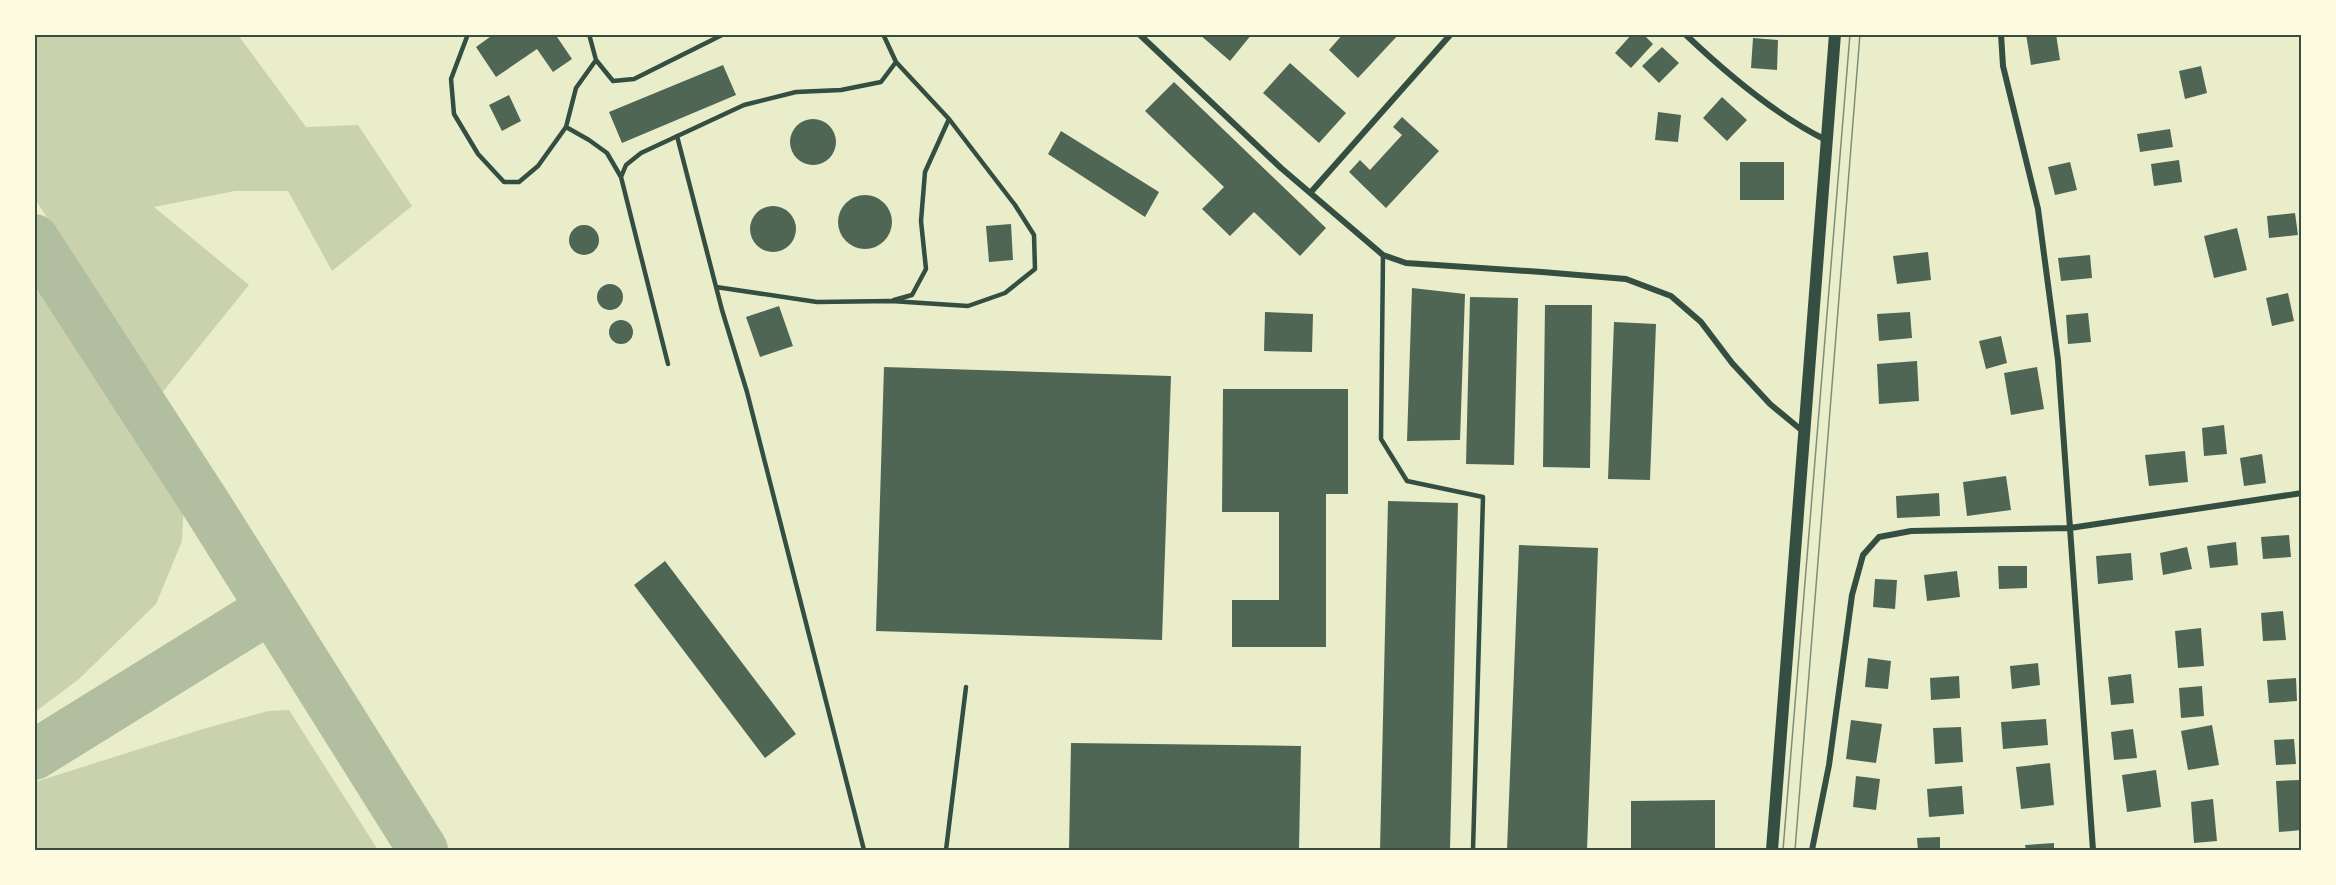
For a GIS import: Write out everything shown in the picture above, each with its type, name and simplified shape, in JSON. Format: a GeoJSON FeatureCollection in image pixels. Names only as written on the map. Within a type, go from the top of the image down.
{"type":"FeatureCollection","features":[{"type":"Feature","properties":{"kind":"main road"},"geometry":{"type":"LineString","coordinates":[[1772,850],[1835,34]]}},
{"type":"Feature","properties":{"kind":"street"},"geometry":{"type":"LineString","coordinates":[[1311,192],[1451,34]]}},
{"type":"Feature","properties":{"kind":"street"},"geometry":{"type":"LineString","coordinates":[[1685,34],[1724,71],[1808,131],[1826,140]]}},
{"type":"Feature","properties":{"kind":"street"},"geometry":{"type":"LineString","coordinates":[[2001,34],[2003,66],[2040,221],[2058,360],[2093,850]]}},
{"type":"Feature","properties":{"kind":"street"},"geometry":{"type":"LineString","coordinates":[[1139,35],[1383,255],[1406,263],[1626,279],[1671,296],[1701,322],[1732,363],[1770,404],[1805,433]]}},
{"type":"Feature","properties":{"kind":"street"},"geometry":{"type":"LineString","coordinates":[[1812,850],[1829,765],[1852,595],[1863,555],[1879,537],[1911,531],[2070,528],[2301,492]]}},
{"type":"Feature","properties":{"kind":"lane"},"geometry":{"type":"LineString","coordinates":[[468,34],[450,79],[454,114],[478,154],[504,182],[519,182],[537,166],[566,127],[576,88],[596,60]]}},
{"type":"Feature","properties":{"kind":"lane"},"geometry":{"type":"LineString","coordinates":[[589,34],[596,60],[613,81],[634,79],[724,34]]}},
{"type":"Feature","properties":{"kind":"lane"},"geometry":{"type":"LineString","coordinates":[[716,287],[817,302],[891,301],[968,306],[1005,293],[1035,269],[1034,235],[1015,205],[949,119],[896,62],[883,34]]}},
{"type":"Feature","properties":{"kind":"lane"},"geometry":{"type":"LineString","coordinates":[[621,177],[626,165],[641,153],[744,105],[796,92],[842,90],[881,82],[896,62]]}},
{"type":"Feature","properties":{"kind":"lane"},"geometry":{"type":"LineString","coordinates":[[891,301],[912,295],[926,268],[921,220],[925,172],[949,119]]}},
{"type":"Feature","properties":{"kind":"lane"},"geometry":{"type":"LineString","coordinates":[[566,127],[607,153],[621,177],[668,364]]}},
{"type":"Feature","properties":{"kind":"lane"},"geometry":{"type":"LineString","coordinates":[[677,136],[716,287],[750,404],[864,850]]}},
{"type":"Feature","properties":{"kind":"lane"},"geometry":{"type":"LineString","coordinates":[[1383,255],[1382,439],[1407,481],[1483,496],[1473,850]]}},
{"type":"Feature","properties":{"kind":"lane"},"geometry":{"type":"LineString","coordinates":[[946,850],[966,687]]}},
{"type":"Feature","properties":{"kind":"green space"},"geometry":{"type":"Polygon","coordinates":[[[35,35],[238,35],[306,127],[358,125],[412,206],[332,271],[288,191],[235,191],[154,207],[249,285],[161,394],[35,199],[35,35]]]}},
{"type":"Feature","properties":{"kind":"green space"},"geometry":{"type":"Polygon","coordinates":[[[35,268],[184,501],[182,541],[156,604],[79,679],[35,712],[35,268]]]}},
{"type":"Feature","properties":{"kind":"green space"},"geometry":{"type":"Polygon","coordinates":[[[289,710],[378,850],[35,850],[35,782],[203,729],[268,711],[289,710]]]}},
{"type":"Feature","properties":{"kind":"building"},"geometry":{"type":"Polygon","coordinates":[[[494,34],[555,34],[572,59],[553,72],[537,49],[496,77],[476,47],[494,34]]]}},
{"type":"Feature","properties":{"kind":"building"},"geometry":{"type":"Polygon","coordinates":[[[1199,34],[1252,34],[1230,61],[1199,34]]]}},
{"type":"Feature","properties":{"kind":"building"},"geometry":{"type":"Polygon","coordinates":[[[1343,34],[1399,34],[1358,78],[1329,50],[1343,34]]]}},
{"type":"Feature","properties":{"kind":"building"},"geometry":{"type":"Polygon","coordinates":[[[1632,34],[1643,34],[1653,44],[1631,68],[1615,53],[1632,34]]]}},
{"type":"Feature","properties":{"kind":"building"},"geometry":{"type":"Polygon","coordinates":[[[2026,34],[2056,34],[2060,60],[2031,65],[2026,34]]]}},
{"type":"Feature","properties":{"kind":"building"},"geometry":{"type":"Polygon","coordinates":[[[1753,38],[1778,40],[1777,70],[1751,68],[1753,38]]]}},
{"type":"Feature","properties":{"kind":"building"},"geometry":{"type":"Polygon","coordinates":[[[1662,47],[1679,63],[1659,83],[1642,66],[1662,47]]]}},
{"type":"Feature","properties":{"kind":"building"},"geometry":{"type":"Polygon","coordinates":[[[1290,63],[1346,113],[1319,143],[1263,93],[1290,63]]]}},
{"type":"Feature","properties":{"kind":"building"},"geometry":{"type":"Polygon","coordinates":[[[723,65],[736,95],[622,143],[609,112],[723,65]]]}},
{"type":"Feature","properties":{"kind":"building"},"geometry":{"type":"Polygon","coordinates":[[[2201,66],[2207,93],[2185,99],[2179,71],[2201,66]]]}},
{"type":"Feature","properties":{"kind":"building"},"geometry":{"type":"Polygon","coordinates":[[[1174,82],[1326,228],[1300,256],[1254,212],[1230,236],[1202,209],[1224,187],[1145,111],[1174,82]]]}},
{"type":"Feature","properties":{"kind":"building"},"geometry":{"type":"Polygon","coordinates":[[[509,95],[521,121],[502,131],[489,105],[509,95]]]}},
{"type":"Feature","properties":{"kind":"building"},"geometry":{"type":"Polygon","coordinates":[[[1722,97],[1747,120],[1727,141],[1703,118],[1722,97]]]}},
{"type":"Feature","properties":{"kind":"building"},"geometry":{"type":"Polygon","coordinates":[[[1658,112],[1681,115],[1678,142],[1655,140],[1658,112]]]}},
{"type":"Feature","properties":{"kind":"building"},"geometry":{"type":"Polygon","coordinates":[[[1402,117],[1439,151],[1386,208],[1349,172],[1360,160],[1370,170],[1402,135],[1393,127],[1402,117]]]}},
{"type":"Feature","properties":{"kind":"building"},"geometry":{"type":"Polygon","coordinates":[[[813,119],[829,126],[836,142],[829,158],[813,165],[797,158],[790,142],[797,126],[813,119]]]}},
{"type":"Feature","properties":{"kind":"building"},"geometry":{"type":"Polygon","coordinates":[[[2170,129],[2173,147],[2140,152],[2137,134],[2170,129]]]}},
{"type":"Feature","properties":{"kind":"building"},"geometry":{"type":"Polygon","coordinates":[[[1061,131],[1159,192],[1145,217],[1048,154],[1061,131]]]}},
{"type":"Feature","properties":{"kind":"building"},"geometry":{"type":"Polygon","coordinates":[[[2179,160],[2182,182],[2154,186],[2151,164],[2179,160]]]}},
{"type":"Feature","properties":{"kind":"building"},"geometry":{"type":"Polygon","coordinates":[[[1740,162],[1784,162],[1784,200],[1740,200],[1740,162]]]}},
{"type":"Feature","properties":{"kind":"building"},"geometry":{"type":"Polygon","coordinates":[[[2070,162],[2077,190],[2055,195],[2048,167],[2070,162]]]}},
{"type":"Feature","properties":{"kind":"building"},"geometry":{"type":"Polygon","coordinates":[[[865,195],[875,197],[884,203],[890,212],[892,222],[890,232],[884,241],[875,247],[865,249],[855,247],[846,241],[840,232],[838,222],[840,212],[846,203],[855,197],[865,195]]]}},
{"type":"Feature","properties":{"kind":"building"},"geometry":{"type":"Polygon","coordinates":[[[773,206],[782,207],[790,212],[795,220],[795,238],[790,246],[782,251],[773,252],[764,251],[756,246],[751,238],[750,229],[751,220],[756,212],[764,207],[773,206]]]}},
{"type":"Feature","properties":{"kind":"building"},"geometry":{"type":"Polygon","coordinates":[[[2295,213],[2298,235],[2269,238],[2267,216],[2295,213]]]}},
{"type":"Feature","properties":{"kind":"building"},"geometry":{"type":"Polygon","coordinates":[[[1011,224],[1013,260],[989,262],[986,226],[1011,224]]]}},
{"type":"Feature","properties":{"kind":"building"},"geometry":{"type":"Polygon","coordinates":[[[584,225],[590,226],[598,234],[598,246],[590,254],[584,255],[578,254],[570,246],[569,240],[570,234],[578,226],[584,225]]]}},
{"type":"Feature","properties":{"kind":"building"},"geometry":{"type":"Polygon","coordinates":[[[2237,228],[2247,270],[2214,278],[2204,236],[2237,228]]]}},
{"type":"Feature","properties":{"kind":"building"},"geometry":{"type":"Polygon","coordinates":[[[1928,252],[1931,280],[1897,284],[1893,256],[1928,252]]]}},
{"type":"Feature","properties":{"kind":"building"},"geometry":{"type":"Polygon","coordinates":[[[2090,255],[2092,278],[2061,281],[2058,258],[2090,255]]]}},
{"type":"Feature","properties":{"kind":"building"},"geometry":{"type":"Polygon","coordinates":[[[610,284],[619,288],[623,297],[619,306],[610,310],[601,306],[597,297],[601,288],[610,284]]]}},
{"type":"Feature","properties":{"kind":"building"},"geometry":{"type":"Polygon","coordinates":[[[1412,288],[1465,294],[1460,440],[1407,441],[1412,288]]]}},
{"type":"Feature","properties":{"kind":"building"},"geometry":{"type":"Polygon","coordinates":[[[2288,293],[2294,321],[2272,326],[2266,298],[2288,293]]]}},
{"type":"Feature","properties":{"kind":"building"},"geometry":{"type":"Polygon","coordinates":[[[1470,297],[1518,298],[1514,465],[1466,464],[1470,297]]]}},
{"type":"Feature","properties":{"kind":"building"},"geometry":{"type":"Polygon","coordinates":[[[1545,305],[1592,305],[1590,468],[1543,467],[1545,305]]]}},
{"type":"Feature","properties":{"kind":"building"},"geometry":{"type":"Polygon","coordinates":[[[779,306],[793,346],[760,357],[746,317],[779,306]]]}},
{"type":"Feature","properties":{"kind":"building"},"geometry":{"type":"Polygon","coordinates":[[[1265,312],[1313,314],[1312,352],[1264,351],[1265,312]]]}},
{"type":"Feature","properties":{"kind":"building"},"geometry":{"type":"Polygon","coordinates":[[[1910,312],[1912,338],[1879,341],[1877,314],[1910,312]]]}},
{"type":"Feature","properties":{"kind":"building"},"geometry":{"type":"Polygon","coordinates":[[[2088,313],[2091,342],[2068,344],[2066,315],[2088,313]]]}},
{"type":"Feature","properties":{"kind":"building"},"geometry":{"type":"Polygon","coordinates":[[[621,320],[630,323],[633,332],[630,341],[621,344],[612,341],[609,332],[612,323],[621,320]]]}},
{"type":"Feature","properties":{"kind":"building"},"geometry":{"type":"Polygon","coordinates":[[[1614,322],[1656,324],[1650,480],[1608,479],[1614,322]]]}},
{"type":"Feature","properties":{"kind":"building"},"geometry":{"type":"Polygon","coordinates":[[[2001,336],[2007,363],[1986,369],[1979,341],[2001,336]]]}},
{"type":"Feature","properties":{"kind":"building"},"geometry":{"type":"Polygon","coordinates":[[[1917,361],[1919,401],[1879,404],[1877,364],[1917,361]]]}},
{"type":"Feature","properties":{"kind":"building"},"geometry":{"type":"Polygon","coordinates":[[[884,367],[1171,376],[1162,640],[876,631],[884,367]]]}},
{"type":"Feature","properties":{"kind":"building"},"geometry":{"type":"Polygon","coordinates":[[[2037,367],[2044,409],[2011,415],[2004,373],[2037,367]]]}},
{"type":"Feature","properties":{"kind":"building"},"geometry":{"type":"Polygon","coordinates":[[[1223,389],[1348,389],[1348,494],[1326,494],[1326,647],[1232,647],[1232,600],[1279,600],[1279,512],[1222,512],[1223,389]]]}},
{"type":"Feature","properties":{"kind":"building"},"geometry":{"type":"Polygon","coordinates":[[[2224,425],[2227,454],[2204,456],[2202,428],[2224,425]]]}},
{"type":"Feature","properties":{"kind":"building"},"geometry":{"type":"Polygon","coordinates":[[[2185,451],[2188,482],[2149,486],[2145,455],[2185,451]]]}},
{"type":"Feature","properties":{"kind":"building"},"geometry":{"type":"Polygon","coordinates":[[[2262,454],[2266,483],[2244,486],[2240,458],[2262,454]]]}},
{"type":"Feature","properties":{"kind":"building"},"geometry":{"type":"Polygon","coordinates":[[[2006,476],[2011,510],[1967,516],[1963,482],[2006,476]]]}},
{"type":"Feature","properties":{"kind":"building"},"geometry":{"type":"Polygon","coordinates":[[[1939,493],[1940,516],[1897,518],[1896,496],[1939,493]]]}},
{"type":"Feature","properties":{"kind":"building"},"geometry":{"type":"Polygon","coordinates":[[[1388,501],[1458,503],[1450,850],[1380,850],[1388,501]]]}},
{"type":"Feature","properties":{"kind":"building"},"geometry":{"type":"Polygon","coordinates":[[[2289,535],[2291,557],[2263,559],[2261,537],[2289,535]]]}},
{"type":"Feature","properties":{"kind":"building"},"geometry":{"type":"Polygon","coordinates":[[[2236,542],[2238,565],[2210,568],[2207,546],[2236,542]]]}},
{"type":"Feature","properties":{"kind":"building"},"geometry":{"type":"Polygon","coordinates":[[[1519,545],[1598,548],[1587,850],[1507,850],[1519,545]]]}},
{"type":"Feature","properties":{"kind":"building"},"geometry":{"type":"Polygon","coordinates":[[[2187,547],[2192,569],[2163,575],[2160,553],[2187,547]]]}},
{"type":"Feature","properties":{"kind":"building"},"geometry":{"type":"Polygon","coordinates":[[[2131,553],[2133,580],[2098,584],[2096,556],[2131,553]]]}},
{"type":"Feature","properties":{"kind":"building"},"geometry":{"type":"Polygon","coordinates":[[[665,561],[796,734],[765,758],[634,585],[665,561]]]}},
{"type":"Feature","properties":{"kind":"building"},"geometry":{"type":"Polygon","coordinates":[[[1998,566],[2027,566],[2027,588],[1999,589],[1998,566]]]}},
{"type":"Feature","properties":{"kind":"building"},"geometry":{"type":"Polygon","coordinates":[[[1957,571],[1960,597],[1927,601],[1924,575],[1957,571]]]}},
{"type":"Feature","properties":{"kind":"building"},"geometry":{"type":"Polygon","coordinates":[[[1875,579],[1897,580],[1895,609],[1873,607],[1875,579]]]}},
{"type":"Feature","properties":{"kind":"building"},"geometry":{"type":"Polygon","coordinates":[[[2283,611],[2286,640],[2263,641],[2261,613],[2283,611]]]}},
{"type":"Feature","properties":{"kind":"building"},"geometry":{"type":"Polygon","coordinates":[[[2201,628],[2204,666],[2178,668],[2175,631],[2201,628]]]}},
{"type":"Feature","properties":{"kind":"building"},"geometry":{"type":"Polygon","coordinates":[[[1868,658],[1891,661],[1888,689],[1865,687],[1868,658]]]}},
{"type":"Feature","properties":{"kind":"building"},"geometry":{"type":"Polygon","coordinates":[[[2038,663],[2040,685],[2012,689],[2010,666],[2038,663]]]}},
{"type":"Feature","properties":{"kind":"building"},"geometry":{"type":"Polygon","coordinates":[[[2131,674],[2134,703],[2111,705],[2108,677],[2131,674]]]}},
{"type":"Feature","properties":{"kind":"building"},"geometry":{"type":"Polygon","coordinates":[[[1959,676],[1960,698],[1931,700],[1930,678],[1959,676]]]}},
{"type":"Feature","properties":{"kind":"building"},"geometry":{"type":"Polygon","coordinates":[[[2296,678],[2297,701],[2269,703],[2267,680],[2296,678]]]}},
{"type":"Feature","properties":{"kind":"building"},"geometry":{"type":"Polygon","coordinates":[[[2202,686],[2204,716],[2181,718],[2179,688],[2202,686]]]}},
{"type":"Feature","properties":{"kind":"building"},"geometry":{"type":"Polygon","coordinates":[[[2046,719],[2048,745],[2003,749],[2001,722],[2046,719]]]}},
{"type":"Feature","properties":{"kind":"building"},"geometry":{"type":"Polygon","coordinates":[[[1851,720],[1882,724],[1876,763],[1846,759],[1851,720]]]}},
{"type":"Feature","properties":{"kind":"building"},"geometry":{"type":"Polygon","coordinates":[[[2212,725],[2219,765],[2188,770],[2181,731],[2212,725]]]}},
{"type":"Feature","properties":{"kind":"building"},"geometry":{"type":"Polygon","coordinates":[[[1961,727],[1963,762],[1935,764],[1933,728],[1961,727]]]}},
{"type":"Feature","properties":{"kind":"building"},"geometry":{"type":"Polygon","coordinates":[[[2133,729],[2137,758],[2114,760],[2111,732],[2133,729]]]}},
{"type":"Feature","properties":{"kind":"building"},"geometry":{"type":"Polygon","coordinates":[[[2294,739],[2296,764],[2276,765],[2274,740],[2294,739]]]}},
{"type":"Feature","properties":{"kind":"building"},"geometry":{"type":"Polygon","coordinates":[[[1071,743],[1301,746],[1299,850],[1069,850],[1071,743]]]}},
{"type":"Feature","properties":{"kind":"building"},"geometry":{"type":"Polygon","coordinates":[[[2050,763],[2054,805],[2021,809],[2016,767],[2050,763]]]}},
{"type":"Feature","properties":{"kind":"building"},"geometry":{"type":"Polygon","coordinates":[[[2156,770],[2161,807],[2127,812],[2122,775],[2156,770]]]}},
{"type":"Feature","properties":{"kind":"building"},"geometry":{"type":"Polygon","coordinates":[[[1856,776],[1880,779],[1876,810],[1853,807],[1856,776]]]}},
{"type":"Feature","properties":{"kind":"building"},"geometry":{"type":"Polygon","coordinates":[[[2300,780],[2302,830],[2279,832],[2276,781],[2300,780]]]}},
{"type":"Feature","properties":{"kind":"building"},"geometry":{"type":"Polygon","coordinates":[[[1962,786],[1964,814],[1929,817],[1927,789],[1962,786]]]}},
{"type":"Feature","properties":{"kind":"building"},"geometry":{"type":"Polygon","coordinates":[[[2213,799],[2217,841],[2194,843],[2191,802],[2213,799]]]}},
{"type":"Feature","properties":{"kind":"building"},"geometry":{"type":"Polygon","coordinates":[[[1715,800],[1715,850],[1631,850],[1631,801],[1715,800]]]}},
{"type":"Feature","properties":{"kind":"building"},"geometry":{"type":"Polygon","coordinates":[[[1940,837],[1940,850],[1918,850],[1917,838],[1940,837]]]}},
{"type":"Feature","properties":{"kind":"building"},"geometry":{"type":"Polygon","coordinates":[[[2054,843],[2054,850],[2026,850],[2025,845],[2054,843]]]}},
{"type":"Feature","properties":{"kind":"taxiway"},"geometry":{"type":"LineString","coordinates":[[34,239],[207,506],[423,850]]}},
{"type":"Feature","properties":{"kind":"taxiway"},"geometry":{"type":"LineString","coordinates":[[34,755],[271,608]]}},
{"type":"Feature","properties":{"kind":"tram line"},"geometry":{"type":"LineString","coordinates":[[1783,850],[1850,34]]}},
{"type":"Feature","properties":{"kind":"tram line"},"geometry":{"type":"LineString","coordinates":[[1795,850],[1860,34]]}}]}
